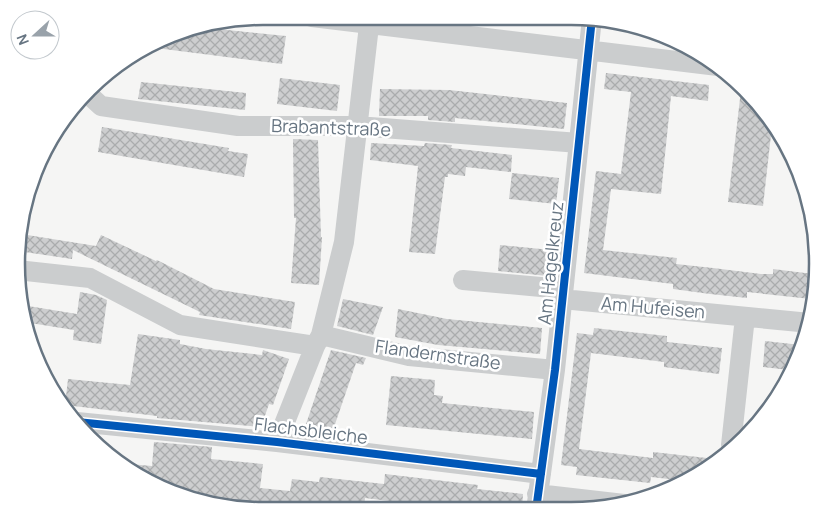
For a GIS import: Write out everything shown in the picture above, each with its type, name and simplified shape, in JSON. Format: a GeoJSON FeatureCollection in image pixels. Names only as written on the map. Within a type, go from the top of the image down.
{"type":"FeatureCollection","features":[{"type":"Feature","properties":{"kind":"street"},"geometry":{"type":"LineString","coordinates":[[277,442],[318,341],[344,242],[369,25]]}},
{"type":"Feature","properties":{"kind":"street"},"geometry":{"type":"LineString","coordinates":[[405,25],[588,51],[702,64]]}},
{"type":"Feature","properties":{"kind":"street","name":"Am Hagelkreuz"},"geometry":{"type":"LineString","coordinates":[[536,502],[555,370],[591,26]]}},
{"type":"Feature","properties":{"kind":"street","name":"Brabantstraße"},"geometry":{"type":"LineString","coordinates":[[92,98],[101,106],[238,126],[357,126],[579,143]]}},
{"type":"Feature","properties":{"kind":"street","name":"Flandernstraße"},"geometry":{"type":"LineString","coordinates":[[25,271],[90,278],[180,325],[318,341],[409,356],[555,370]]}},
{"type":"Feature","properties":{"kind":"street","name":"Am Hagelkreuz"},"geometry":{"type":"LineString","coordinates":[[463,280],[562,294]]}},
{"type":"Feature","properties":{"kind":"street","name":"Am Hufeisen"},"geometry":{"type":"LineString","coordinates":[[562,294],[802,322]]}},
{"type":"Feature","properties":{"kind":"street"},"geometry":{"type":"LineString","coordinates":[[733,438],[745,317]]}},
{"type":"Feature","properties":{"kind":"street","name":"Flachsbleiche"},"geometry":{"type":"LineString","coordinates":[[86,423],[277,442],[540,474]]}},
{"type":"Feature","properties":{"kind":"building"},"geometry":{"type":"Polygon","coordinates":[[[221,29],[286,36],[282,64],[161,49],[202,33],[221,29]]]}},
{"type":"Feature","properties":{"kind":"building"},"geometry":{"type":"Polygon","coordinates":[[[606,73],[709,85],[708,101],[671,96],[661,194],[611,189],[603,250],[677,258],[676,264],[761,274],[773,274],[773,269],[808,273],[806,298],[747,292],[747,298],[710,294],[673,289],[673,284],[584,273],[596,171],[621,174],[631,92],[604,89],[606,73]]]}},
{"type":"Feature","properties":{"kind":"building"},"geometry":{"type":"Polygon","coordinates":[[[280,78],[340,85],[337,111],[277,104],[280,78]]]}},
{"type":"Feature","properties":{"kind":"building"},"geometry":{"type":"Polygon","coordinates":[[[141,82],[246,93],[245,110],[138,99],[141,82]]]}},
{"type":"Feature","properties":{"kind":"building"},"geometry":{"type":"Polygon","coordinates":[[[380,89],[449,90],[567,103],[564,129],[455,118],[455,122],[428,120],[428,116],[379,116],[380,89]]]}},
{"type":"Feature","properties":{"kind":"building"},"geometry":{"type":"Polygon","coordinates":[[[740,96],[760,118],[771,134],[763,206],[728,202],[740,96]]]}},
{"type":"Feature","properties":{"kind":"building"},"geometry":{"type":"Polygon","coordinates":[[[102,127],[229,148],[228,151],[248,154],[244,177],[98,152],[102,127]]]}},
{"type":"Feature","properties":{"kind":"building"},"geometry":{"type":"Polygon","coordinates":[[[293,139],[318,140],[322,237],[319,285],[291,283],[296,218],[294,218],[293,139]]]}},
{"type":"Feature","properties":{"kind":"building"},"geometry":{"type":"Polygon","coordinates":[[[371,143],[424,146],[425,143],[452,145],[451,148],[512,155],[511,172],[466,167],[465,176],[448,174],[448,177],[445,177],[435,254],[409,252],[418,166],[370,160],[371,143]]]}},
{"type":"Feature","properties":{"kind":"building"},"geometry":{"type":"Polygon","coordinates":[[[512,173],[559,178],[556,204],[509,199],[512,173]]]}},
{"type":"Feature","properties":{"kind":"building"},"geometry":{"type":"Polygon","coordinates":[[[27,235],[96,246],[101,235],[157,260],[214,289],[295,302],[291,329],[199,315],[200,312],[73,250],[72,259],[26,252],[27,235]]]}},
{"type":"Feature","properties":{"kind":"building"},"geometry":{"type":"Polygon","coordinates":[[[500,245],[551,250],[548,276],[498,271],[500,245]]]}},
{"type":"Feature","properties":{"kind":"building"},"geometry":{"type":"Polygon","coordinates":[[[80,292],[96,295],[107,300],[101,344],[73,340],[74,330],[33,323],[29,306],[77,314],[80,292]]]}},
{"type":"Feature","properties":{"kind":"building"},"geometry":{"type":"Polygon","coordinates":[[[343,299],[383,307],[373,335],[337,326],[343,299]]]}},
{"type":"Feature","properties":{"kind":"building"},"geometry":{"type":"Polygon","coordinates":[[[398,309],[447,319],[542,328],[540,354],[438,345],[395,337],[398,309]]]}},
{"type":"Feature","properties":{"kind":"building"},"geometry":{"type":"Polygon","coordinates":[[[594,328],[667,336],[667,342],[722,348],[719,374],[664,367],[664,362],[591,353],[579,449],[653,458],[653,452],[709,458],[671,479],[651,477],[650,483],[576,475],[577,467],[561,465],[577,333],[593,335],[594,328]]]}},
{"type":"Feature","properties":{"kind":"building"},"geometry":{"type":"Polygon","coordinates":[[[138,334],[180,340],[180,344],[206,349],[262,355],[263,350],[289,359],[273,405],[269,404],[261,427],[157,418],[157,416],[72,406],[66,397],[68,379],[130,385],[138,334]]]}},
{"type":"Feature","properties":{"kind":"building"},"geometry":{"type":"Polygon","coordinates":[[[765,341],[795,344],[784,369],[763,367],[765,341]]]}},
{"type":"Feature","properties":{"kind":"building"},"geometry":{"type":"Polygon","coordinates":[[[331,350],[366,358],[363,365],[356,363],[332,433],[306,424],[331,350]]]}},
{"type":"Feature","properties":{"kind":"building"},"geometry":{"type":"Polygon","coordinates":[[[391,376],[435,380],[434,395],[443,396],[442,403],[534,412],[532,439],[386,425],[391,376]]]}},
{"type":"Feature","properties":{"kind":"building"},"geometry":{"type":"Polygon","coordinates":[[[154,442],[212,447],[211,459],[263,464],[260,488],[290,491],[292,479],[319,482],[320,477],[384,484],[385,474],[478,485],[477,489],[523,494],[522,502],[398,502],[365,498],[365,502],[264,502],[232,500],[202,494],[172,484],[135,464],[152,466],[154,442]]]}},
{"type":"Feature","properties":{"kind":"cycle path"},"geometry":{"type":"LineString","coordinates":[[537,502],[555,370],[591,26]]}},
{"type":"Feature","properties":{"kind":"cycle path"},"geometry":{"type":"LineString","coordinates":[[86,423],[277,442],[541,474]]}}]}
